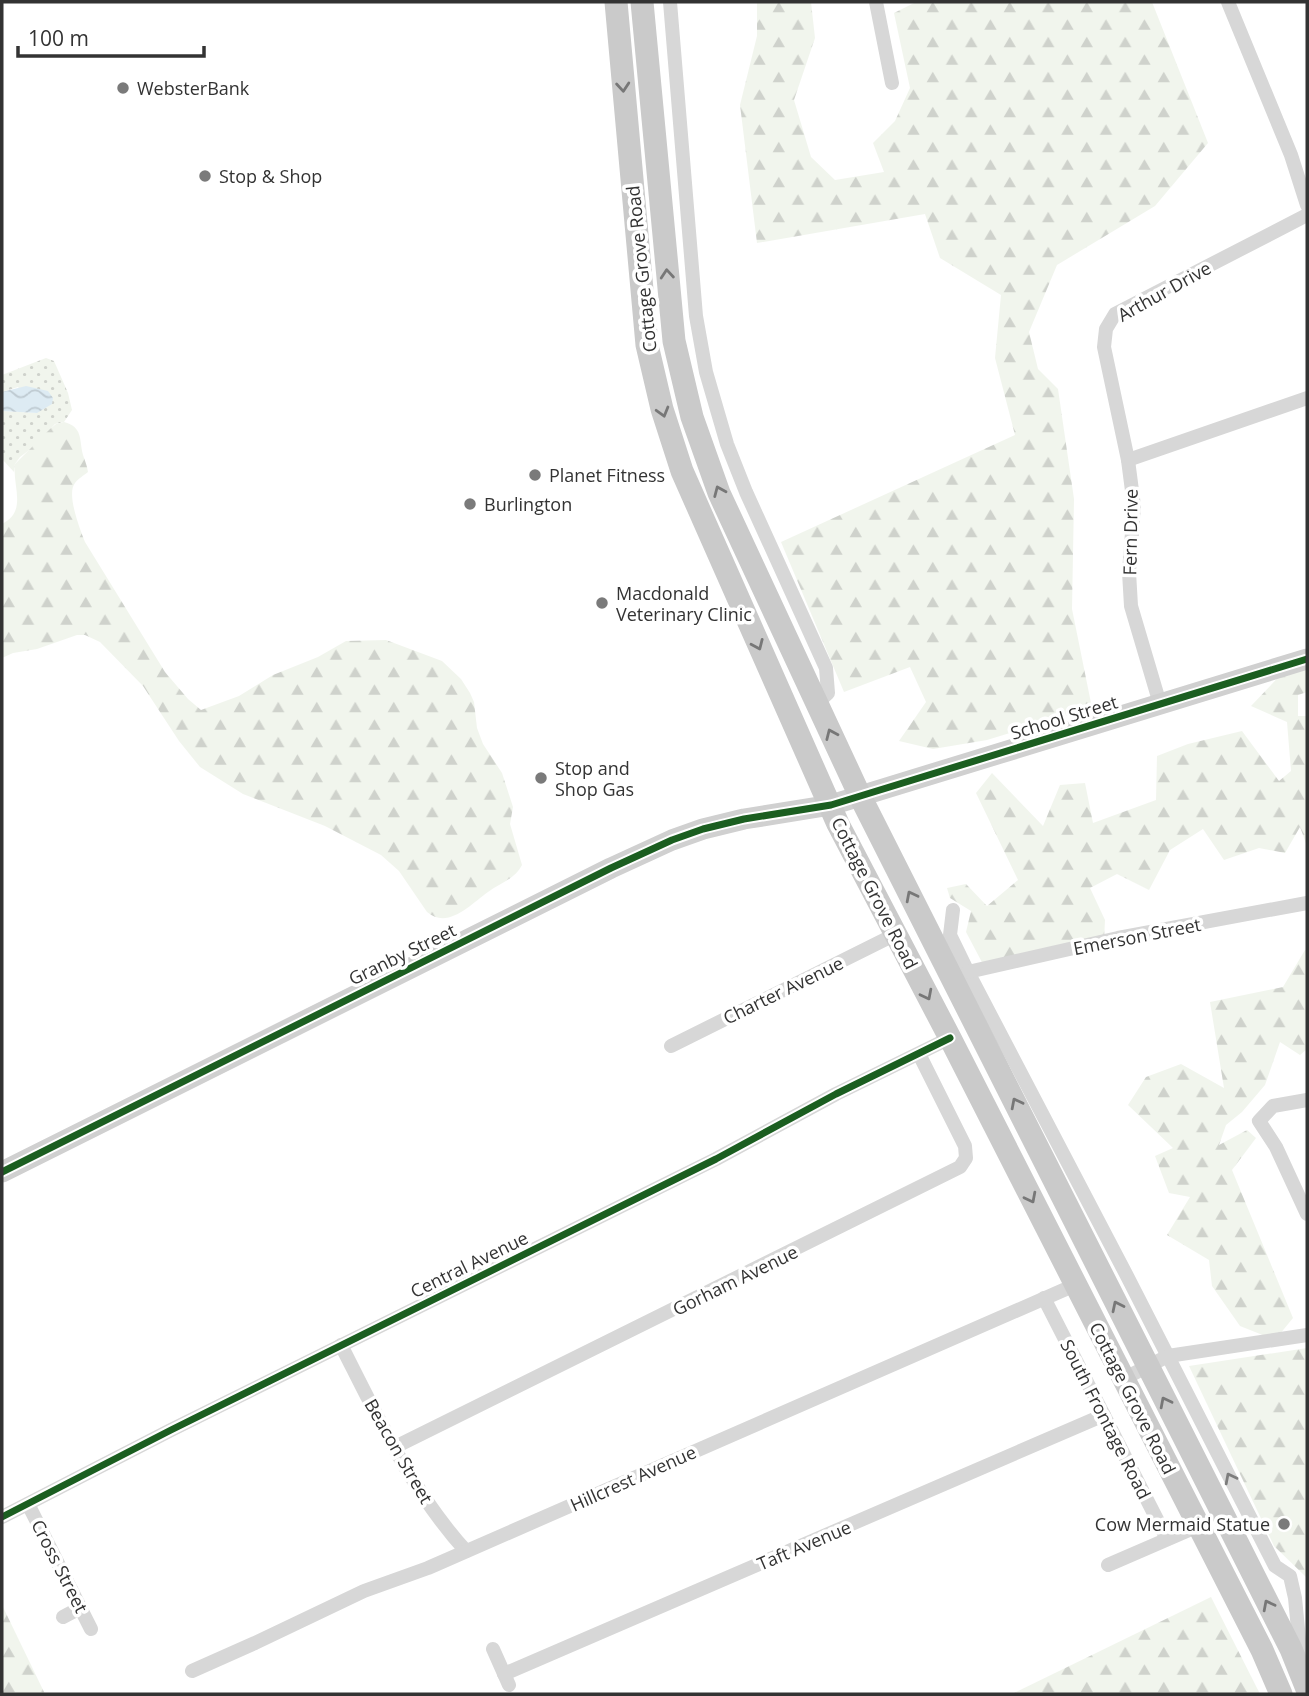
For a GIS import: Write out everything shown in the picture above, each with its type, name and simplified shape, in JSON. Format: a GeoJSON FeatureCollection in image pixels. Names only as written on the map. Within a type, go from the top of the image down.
{"type":"FeatureCollection","features":[{"type":"Feature","properties":{"kind":"main road"},"geometry":{"type":"LineString","coordinates":[[616,11],[643,10]]}},
{"type":"Feature","properties":{"kind":"main road","name":"Cottage Grove Road"},"geometry":{"type":"LineString","coordinates":[[643,10],[674,341],[692,417],[708,464],[746,554],[860,796],[1291,1649],[1305,1684]]}},
{"type":"Feature","properties":{"kind":"main road","name":"Cottage Grove Road"},"geometry":{"type":"LineString","coordinates":[[616,11],[647,345],[662,409],[682,471],[838,824],[1262,1650],[1281,1694]]}},
{"type":"Feature","properties":{"kind":"main road"},"geometry":{"type":"LineString","coordinates":[[647,345],[674,341]]}},
{"type":"Feature","properties":{"kind":"main road","name":"School Street"},"geometry":{"type":"LineString","coordinates":[[831,805],[1307,659]]}},
{"type":"Feature","properties":{"kind":"main road","name":"Granby Street"},"geometry":{"type":"LineString","coordinates":[[2,1172],[650,850],[688,834],[723,824],[831,805]]}},
{"type":"Feature","properties":{"kind":"street"},"geometry":{"type":"LineString","coordinates":[[670,2],[696,316],[706,372],[727,444],[826,668],[828,693],[817,703]]}},
{"type":"Feature","properties":{"kind":"street"},"geometry":{"type":"LineString","coordinates":[[876,2],[892,83]]}},
{"type":"Feature","properties":{"kind":"street"},"geometry":{"type":"LineString","coordinates":[[1228,2],[1291,155],[1307,205]]}},
{"type":"Feature","properties":{"kind":"street","name":"Cottage Grove Road"},"geometry":{"type":"LineString","coordinates":[[660,201],[686,200]]}},
{"type":"Feature","properties":{"kind":"street","name":"Arthur Drive"},"geometry":{"type":"LineString","coordinates":[[1128,460],[1104,347],[1106,329],[1115,314],[1307,215]]}},
{"type":"Feature","properties":{"kind":"street"},"geometry":{"type":"LineString","coordinates":[[1128,460],[1307,398]]}},
{"type":"Feature","properties":{"kind":"street","name":"Fern Drive"},"geometry":{"type":"LineString","coordinates":[[1128,460],[1134,506],[1129,572],[1130,606],[1160,705]]}},
{"type":"Feature","properties":{"kind":"street"},"geometry":{"type":"LineString","coordinates":[[746,554],[769,543]]}},
{"type":"Feature","properties":{"kind":"street","name":"Emerson Street"},"geometry":{"type":"LineString","coordinates":[[968,972],[1111,940],[1307,903]]}},
{"type":"Feature","properties":{"kind":"street","name":"Cottage Grove Road"},"geometry":{"type":"LineString","coordinates":[[953,910],[950,935],[968,972],[1275,1566],[1290,1576],[1305,1684]]}},
{"type":"Feature","properties":{"kind":"street","name":"Charter Avenue"},"geometry":{"type":"LineString","coordinates":[[671,1046],[896,934]]}},
{"type":"Feature","properties":{"kind":"street","name":"Central Avenue"},"geometry":{"type":"LineString","coordinates":[[2,1517],[156,1437],[716,1159],[836,1094],[950,1038]]}},
{"type":"Feature","properties":{"kind":"street","name":"Gorham Avenue"},"geometry":{"type":"LineString","coordinates":[[395,1447],[960,1167],[966,1158],[964,1143],[919,1054]]}},
{"type":"Feature","properties":{"kind":"street"},"geometry":{"type":"LineString","coordinates":[[1307,1100],[1273,1107],[1259,1121],[1276,1147],[1307,1214]]}},
{"type":"Feature","properties":{"kind":"street","name":"Hillcrest Avenue"},"geometry":{"type":"LineString","coordinates":[[192,1671],[364,1591],[466,1551],[1075,1284]]}},
{"type":"Feature","properties":{"kind":"street","name":"South Frontage Road"},"geometry":{"type":"LineString","coordinates":[[1044,1298],[1167,1539]]}},
{"type":"Feature","properties":{"kind":"street"},"geometry":{"type":"LineString","coordinates":[[1124,1379],[1168,1356],[1307,1335]]}},
{"type":"Feature","properties":{"kind":"street","name":"Beacon Street"},"geometry":{"type":"LineString","coordinates":[[341,1345],[395,1447],[439,1519],[466,1551]]}},
{"type":"Feature","properties":{"kind":"street","name":"Taft Avenue"},"geometry":{"type":"LineString","coordinates":[[493,1649],[506,1680],[1104,1415]]}},
{"type":"Feature","properties":{"kind":"street","name":"Cross Street"},"geometry":{"type":"LineString","coordinates":[[29,1504],[91,1629]]}},
{"type":"Feature","properties":{"kind":"street"},"geometry":{"type":"LineString","coordinates":[[1108,1565],[1198,1526]]}},
{"type":"Feature","properties":{"kind":"street"},"geometry":{"type":"LineString","coordinates":[[63,1617],[80,1608]]}},
{"type":"Feature","properties":{"kind":"green space"},"geometry":{"type":"Polygon","coordinates":[[[757,2],[811,2],[815,38],[794,100],[811,157],[835,180],[884,172],[873,143],[895,121],[910,88],[894,13],[916,2],[1152,2],[1208,143],[1155,206],[1057,265],[1029,332],[1038,369],[1058,389],[1074,499],[1072,609],[1092,708],[987,740],[933,749],[899,741],[926,702],[910,667],[844,692],[781,542],[1015,435],[995,358],[1001,295],[940,258],[925,214],[757,243],[740,105],[757,36],[757,2]]]}},
{"type":"Feature","properties":{"kind":"green space"},"geometry":{"type":"Polygon","coordinates":[[[46,358],[54,361],[68,393],[72,410],[64,422],[55,424],[36,445],[20,457],[14,472],[2,459],[2,411],[37,413],[18,387],[2,392],[2,375],[46,358]]]}},
{"type":"Feature","properties":{"kind":"green space"},"geometry":{"type":"Polygon","coordinates":[[[64,422],[74,427],[79,434],[88,470],[75,483],[72,495],[85,542],[165,672],[188,699],[201,710],[239,696],[273,675],[318,657],[346,641],[386,640],[442,661],[461,679],[470,693],[483,744],[502,773],[513,807],[510,824],[522,865],[515,874],[459,913],[451,917],[435,917],[427,912],[399,871],[381,855],[325,826],[243,794],[200,767],[179,741],[143,686],[100,642],[85,635],[77,635],[2,658],[2,524],[10,519],[17,505],[15,464],[50,429],[64,422]]]}},
{"type":"Feature","properties":{"kind":"green space"},"geometry":{"type":"Polygon","coordinates":[[[1307,660],[1307,692],[1298,695],[1298,716],[1307,716],[1307,846],[1300,827],[1285,853],[1259,848],[1224,860],[1203,829],[1170,850],[1149,890],[1117,874],[1090,888],[1105,920],[1104,941],[985,968],[966,932],[971,911],[950,898],[947,888],[966,884],[987,906],[1018,880],[976,793],[992,773],[1043,826],[1060,785],[1085,783],[1093,823],[1156,800],[1157,756],[1188,744],[1242,731],[1279,781],[1291,771],[1287,722],[1251,706],[1290,665],[1307,660]]]}},
{"type":"Feature","properties":{"kind":"green space"},"geometry":{"type":"Polygon","coordinates":[[[1305,950],[1307,1049],[1300,1055],[1280,1042],[1265,1085],[1242,1112],[1226,1125],[1219,1145],[1247,1130],[1256,1138],[1232,1170],[1293,1318],[1275,1340],[1240,1326],[1212,1286],[1209,1260],[1167,1235],[1190,1197],[1169,1193],[1155,1156],[1173,1148],[1128,1105],[1146,1077],[1181,1064],[1224,1088],[1210,1002],[1283,987],[1305,950]]]}},
{"type":"Feature","properties":{"kind":"green space"},"geometry":{"type":"Polygon","coordinates":[[[1307,1348],[1307,1578],[1274,1546],[1189,1366],[1307,1348]]]}},
{"type":"Feature","properties":{"kind":"green space"},"geometry":{"type":"Polygon","coordinates":[[[1211,1597],[1260,1694],[1012,1694],[1211,1597]]]}},
{"type":"Feature","properties":{"kind":"green space"},"geometry":{"type":"Polygon","coordinates":[[[2,1605],[45,1694],[2,1694],[2,1605]]]}},
{"type":"Feature","properties":{"kind":"water"},"geometry":{"type":"Polygon","coordinates":[[[26,386],[48,391],[53,398],[52,404],[37,413],[2,411],[2,392],[26,386]]]}},
{"type":"Feature","properties":{"kind":"cycle path"},"geometry":{"type":"LineString","coordinates":[[2,1172],[672,840],[744,819],[831,805],[1307,659]]}},
{"type":"Feature","properties":{"kind":"cycle path"},"geometry":{"type":"LineString","coordinates":[[2,1517],[716,1159],[836,1094],[950,1038]]}},
{"type":"Feature","properties":{"kind":"place","name":"WebsterBank"},"geometry":{"type":"Point","coordinates":[123,88]}},
{"type":"Feature","properties":{"kind":"place","name":"Stop & Shop"},"geometry":{"type":"Point","coordinates":[205,176]}},
{"type":"Feature","properties":{"kind":"place","name":"Planet Fitness"},"geometry":{"type":"Point","coordinates":[535,475]}},
{"type":"Feature","properties":{"kind":"place","name":"Burlington"},"geometry":{"type":"Point","coordinates":[470,504]}},
{"type":"Feature","properties":{"kind":"place","name":"Macdonald Veterinary Clinic"},"geometry":{"type":"Point","coordinates":[602,603]}},
{"type":"Feature","properties":{"kind":"place","name":"Stop and Shop Gas"},"geometry":{"type":"Point","coordinates":[541,778]}},
{"type":"Feature","properties":{"kind":"place","name":"Cow Mermaid Statue"},"geometry":{"type":"Point","coordinates":[1284,1524]}}]}
